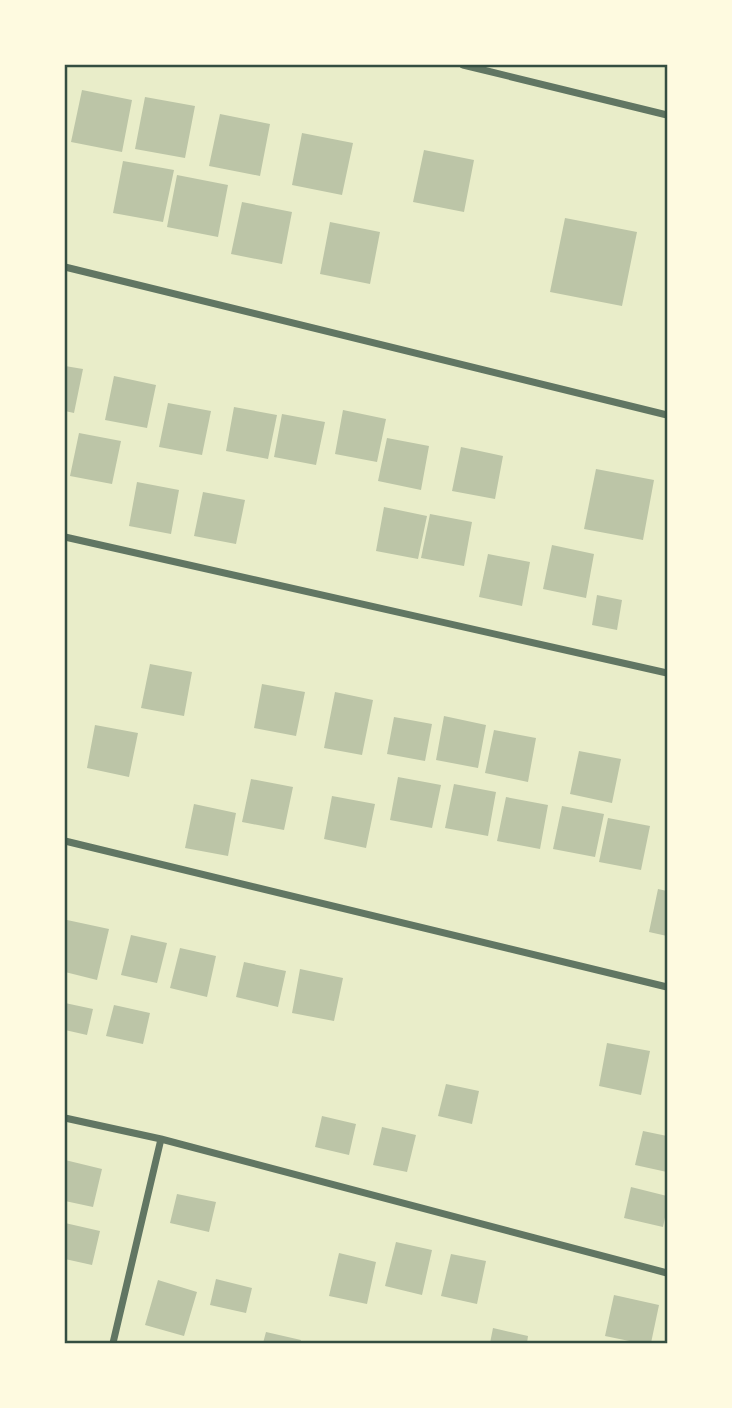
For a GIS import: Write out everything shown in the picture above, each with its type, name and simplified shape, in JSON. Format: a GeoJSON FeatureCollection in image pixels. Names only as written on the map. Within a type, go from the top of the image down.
{"type":"FeatureCollection","features":[{"type":"Feature","properties":{"kind":"street"},"geometry":{"type":"LineString","coordinates":[[463,65],[667,115]]}},
{"type":"Feature","properties":{"kind":"street"},"geometry":{"type":"LineString","coordinates":[[65,267],[667,415]]}},
{"type":"Feature","properties":{"kind":"street"},"geometry":{"type":"LineString","coordinates":[[65,537],[667,673]]}},
{"type":"Feature","properties":{"kind":"street"},"geometry":{"type":"LineString","coordinates":[[65,841],[667,987]]}},
{"type":"Feature","properties":{"kind":"street"},"geometry":{"type":"LineString","coordinates":[[65,1118],[161,1139],[667,1273]]}},
{"type":"Feature","properties":{"kind":"street"},"geometry":{"type":"LineString","coordinates":[[113,1343],[161,1139]]}},
{"type":"Feature","properties":{"kind":"building"},"geometry":{"type":"Polygon","coordinates":[[[82,90],[132,100],[122,152],[71,142],[82,90]]]}},
{"type":"Feature","properties":{"kind":"building"},"geometry":{"type":"Polygon","coordinates":[[[145,97],[195,106],[185,158],[135,149],[145,97]]]}},
{"type":"Feature","properties":{"kind":"building"},"geometry":{"type":"Polygon","coordinates":[[[220,114],[270,124],[260,176],[209,166],[220,114]]]}},
{"type":"Feature","properties":{"kind":"building"},"geometry":{"type":"Polygon","coordinates":[[[302,133],[353,143],[342,195],[292,185],[302,133]]]}},
{"type":"Feature","properties":{"kind":"building"},"geometry":{"type":"Polygon","coordinates":[[[424,150],[474,160],[464,212],[413,202],[424,150]]]}},
{"type":"Feature","properties":{"kind":"building"},"geometry":{"type":"Polygon","coordinates":[[[123,161],[174,170],[163,222],[113,213],[123,161]]]}},
{"type":"Feature","properties":{"kind":"building"},"geometry":{"type":"Polygon","coordinates":[[[177,175],[228,185],[218,237],[167,227],[177,175]]]}},
{"type":"Feature","properties":{"kind":"building"},"geometry":{"type":"Polygon","coordinates":[[[242,202],[292,212],[282,264],[231,254],[242,202]]]}},
{"type":"Feature","properties":{"kind":"building"},"geometry":{"type":"Polygon","coordinates":[[[565,218],[637,232],[622,306],[550,292],[565,218]]]}},
{"type":"Feature","properties":{"kind":"building"},"geometry":{"type":"Polygon","coordinates":[[[330,222],[380,232],[370,284],[320,274],[330,222]]]}},
{"type":"Feature","properties":{"kind":"building"},"geometry":{"type":"Polygon","coordinates":[[[65,366],[83,369],[74,413],[65,411],[65,366]]]}},
{"type":"Feature","properties":{"kind":"building"},"geometry":{"type":"Polygon","coordinates":[[[114,376],[156,385],[147,428],[105,420],[114,376]]]}},
{"type":"Feature","properties":{"kind":"building"},"geometry":{"type":"Polygon","coordinates":[[[168,403],[211,411],[202,455],[159,447],[168,403]]]}},
{"type":"Feature","properties":{"kind":"building"},"geometry":{"type":"Polygon","coordinates":[[[234,407],[277,415],[268,459],[226,451],[234,407]]]}},
{"type":"Feature","properties":{"kind":"building"},"geometry":{"type":"Polygon","coordinates":[[[343,410],[386,419],[377,462],[335,454],[343,410]]]}},
{"type":"Feature","properties":{"kind":"building"},"geometry":{"type":"Polygon","coordinates":[[[282,414],[325,422],[316,465],[274,457],[282,414]]]}},
{"type":"Feature","properties":{"kind":"building"},"geometry":{"type":"Polygon","coordinates":[[[79,433],[121,441],[112,484],[70,476],[79,433]]]}},
{"type":"Feature","properties":{"kind":"building"},"geometry":{"type":"Polygon","coordinates":[[[387,438],[429,446],[421,490],[378,481],[387,438]]]}},
{"type":"Feature","properties":{"kind":"building"},"geometry":{"type":"Polygon","coordinates":[[[461,447],[503,456],[495,499],[452,491],[461,447]]]}},
{"type":"Feature","properties":{"kind":"building"},"geometry":{"type":"Polygon","coordinates":[[[596,469],[654,480],[643,540],[584,529],[596,469]]]}},
{"type":"Feature","properties":{"kind":"building"},"geometry":{"type":"Polygon","coordinates":[[[137,482],[179,490],[171,534],[129,526],[137,482]]]}},
{"type":"Feature","properties":{"kind":"building"},"geometry":{"type":"Polygon","coordinates":[[[203,492],[245,500],[236,544],[194,536],[203,492]]]}},
{"type":"Feature","properties":{"kind":"building"},"geometry":{"type":"Polygon","coordinates":[[[384,507],[427,516],[418,559],[376,551],[384,507]]]}},
{"type":"Feature","properties":{"kind":"building"},"geometry":{"type":"Polygon","coordinates":[[[430,514],[472,522],[464,566],[421,558],[430,514]]]}},
{"type":"Feature","properties":{"kind":"building"},"geometry":{"type":"Polygon","coordinates":[[[552,545],[594,554],[586,598],[543,589],[552,545]]]}},
{"type":"Feature","properties":{"kind":"building"},"geometry":{"type":"Polygon","coordinates":[[[488,554],[530,562],[522,606],[479,597],[488,554]]]}},
{"type":"Feature","properties":{"kind":"building"},"geometry":{"type":"Polygon","coordinates":[[[597,595],[622,600],[617,630],[592,625],[597,595]]]}},
{"type":"Feature","properties":{"kind":"building"},"geometry":{"type":"Polygon","coordinates":[[[150,664],[192,672],[184,716],[141,708],[150,664]]]}},
{"type":"Feature","properties":{"kind":"building"},"geometry":{"type":"Polygon","coordinates":[[[262,684],[305,692],[296,736],[254,728],[262,684]]]}},
{"type":"Feature","properties":{"kind":"building"},"geometry":{"type":"Polygon","coordinates":[[[335,692],[373,700],[362,755],[324,748],[335,692]]]}},
{"type":"Feature","properties":{"kind":"building"},"geometry":{"type":"Polygon","coordinates":[[[444,716],[486,725],[478,768],[436,760],[444,716]]]}},
{"type":"Feature","properties":{"kind":"building"},"geometry":{"type":"Polygon","coordinates":[[[394,717],[432,724],[425,761],[387,754],[394,717]]]}},
{"type":"Feature","properties":{"kind":"building"},"geometry":{"type":"Polygon","coordinates":[[[95,725],[138,733],[129,777],[87,768],[95,725]]]}},
{"type":"Feature","properties":{"kind":"building"},"geometry":{"type":"Polygon","coordinates":[[[494,730],[536,738],[528,782],[485,773],[494,730]]]}},
{"type":"Feature","properties":{"kind":"building"},"geometry":{"type":"Polygon","coordinates":[[[579,751],[621,759],[612,803],[570,794],[579,751]]]}},
{"type":"Feature","properties":{"kind":"building"},"geometry":{"type":"Polygon","coordinates":[[[398,777],[441,785],[432,828],[390,820],[398,777]]]}},
{"type":"Feature","properties":{"kind":"building"},"geometry":{"type":"Polygon","coordinates":[[[251,779],[293,787],[284,830],[242,822],[251,779]]]}},
{"type":"Feature","properties":{"kind":"building"},"geometry":{"type":"Polygon","coordinates":[[[454,784],[496,792],[488,836],[445,828],[454,784]]]}},
{"type":"Feature","properties":{"kind":"building"},"geometry":{"type":"Polygon","coordinates":[[[332,796],[375,804],[366,848],[324,839],[332,796]]]}},
{"type":"Feature","properties":{"kind":"building"},"geometry":{"type":"Polygon","coordinates":[[[506,797],[548,805],[540,849],[497,841],[506,797]]]}},
{"type":"Feature","properties":{"kind":"building"},"geometry":{"type":"Polygon","coordinates":[[[194,804],[236,813],[228,856],[185,848],[194,804]]]}},
{"type":"Feature","properties":{"kind":"building"},"geometry":{"type":"Polygon","coordinates":[[[562,806],[604,814],[595,857],[553,849],[562,806]]]}},
{"type":"Feature","properties":{"kind":"building"},"geometry":{"type":"Polygon","coordinates":[[[608,818],[650,826],[641,870],[599,862],[608,818]]]}},
{"type":"Feature","properties":{"kind":"building"},"geometry":{"type":"Polygon","coordinates":[[[658,889],[667,891],[667,936],[649,932],[658,889]]]}},
{"type":"Feature","properties":{"kind":"building"},"geometry":{"type":"Polygon","coordinates":[[[67,920],[109,929],[97,980],[65,972],[67,920]]]}},
{"type":"Feature","properties":{"kind":"building"},"geometry":{"type":"Polygon","coordinates":[[[131,935],[167,943],[157,983],[121,975],[131,935]]]}},
{"type":"Feature","properties":{"kind":"building"},"geometry":{"type":"Polygon","coordinates":[[[180,948],[216,956],[207,997],[170,988],[180,948]]]}},
{"type":"Feature","properties":{"kind":"building"},"geometry":{"type":"Polygon","coordinates":[[[244,962],[286,971],[278,1007],[236,997],[244,962]]]}},
{"type":"Feature","properties":{"kind":"building"},"geometry":{"type":"Polygon","coordinates":[[[300,969],[343,978],[334,1021],[292,1013],[300,969]]]}},
{"type":"Feature","properties":{"kind":"building"},"geometry":{"type":"Polygon","coordinates":[[[65,1003],[93,1009],[87,1035],[65,1030],[65,1003]]]}},
{"type":"Feature","properties":{"kind":"building"},"geometry":{"type":"Polygon","coordinates":[[[114,1005],[150,1013],[143,1044],[106,1036],[114,1005]]]}},
{"type":"Feature","properties":{"kind":"building"},"geometry":{"type":"Polygon","coordinates":[[[607,1043],[650,1051],[641,1095],[599,1086],[607,1043]]]}},
{"type":"Feature","properties":{"kind":"building"},"geometry":{"type":"Polygon","coordinates":[[[446,1084],[479,1091],[472,1124],[438,1116],[446,1084]]]}},
{"type":"Feature","properties":{"kind":"building"},"geometry":{"type":"Polygon","coordinates":[[[322,1116],[356,1124],[349,1155],[315,1147],[322,1116]]]}},
{"type":"Feature","properties":{"kind":"building"},"geometry":{"type":"Polygon","coordinates":[[[382,1127],[416,1135],[407,1172],[373,1165],[382,1127]]]}},
{"type":"Feature","properties":{"kind":"building"},"geometry":{"type":"Polygon","coordinates":[[[643,1131],[667,1136],[667,1172],[635,1165],[643,1131]]]}},
{"type":"Feature","properties":{"kind":"building"},"geometry":{"type":"Polygon","coordinates":[[[65,1160],[102,1169],[93,1207],[65,1201],[65,1160]]]}},
{"type":"Feature","properties":{"kind":"building"},"geometry":{"type":"Polygon","coordinates":[[[631,1187],[667,1196],[663,1227],[624,1218],[631,1187]]]}},
{"type":"Feature","properties":{"kind":"building"},"geometry":{"type":"Polygon","coordinates":[[[177,1194],[216,1202],[209,1232],[170,1223],[177,1194]]]}},
{"type":"Feature","properties":{"kind":"building"},"geometry":{"type":"Polygon","coordinates":[[[65,1223],[100,1231],[92,1265],[65,1259],[65,1223]]]}},
{"type":"Feature","properties":{"kind":"building"},"geometry":{"type":"Polygon","coordinates":[[[396,1242],[432,1250],[422,1295],[385,1286],[396,1242]]]}},
{"type":"Feature","properties":{"kind":"building"},"geometry":{"type":"Polygon","coordinates":[[[339,1253],[376,1262],[367,1304],[329,1296],[339,1253]]]}},
{"type":"Feature","properties":{"kind":"building"},"geometry":{"type":"Polygon","coordinates":[[[451,1254],[486,1261],[477,1304],[441,1296],[451,1254]]]}},
{"type":"Feature","properties":{"kind":"building"},"geometry":{"type":"Polygon","coordinates":[[[216,1279],[252,1288],[246,1313],[210,1305],[216,1279]]]}},
{"type":"Feature","properties":{"kind":"building"},"geometry":{"type":"Polygon","coordinates":[[[158,1280],[197,1292],[184,1336],[145,1325],[158,1280]]]}},
{"type":"Feature","properties":{"kind":"building"},"geometry":{"type":"Polygon","coordinates":[[[614,1295],[659,1305],[651,1343],[605,1336],[614,1295]]]}},
{"type":"Feature","properties":{"kind":"building"},"geometry":{"type":"Polygon","coordinates":[[[493,1328],[528,1336],[527,1343],[490,1343],[493,1328]]]}},
{"type":"Feature","properties":{"kind":"building"},"geometry":{"type":"Polygon","coordinates":[[[266,1332],[301,1340],[300,1343],[263,1343],[266,1332]]]}}]}
